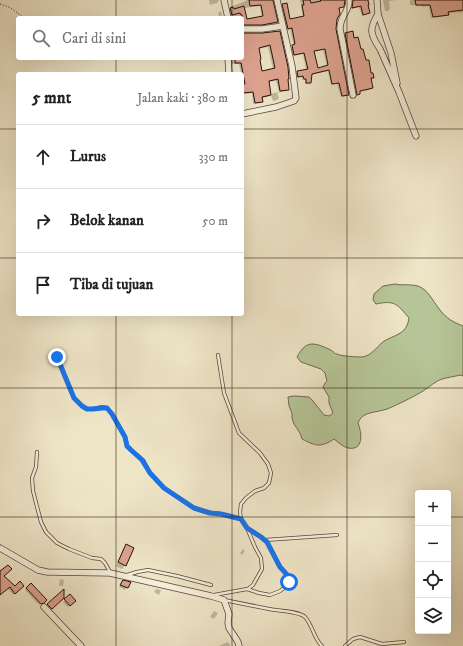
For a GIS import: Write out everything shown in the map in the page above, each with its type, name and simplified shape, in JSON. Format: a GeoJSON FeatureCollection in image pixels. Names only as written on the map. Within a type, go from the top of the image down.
{"type":"FeatureCollection","features":[{"type":"Feature","properties":{"kind":"street"},"geometry":{"type":"LineString","coordinates":[[224,0],[228,16]]}},
{"type":"Feature","properties":{"kind":"street"},"geometry":{"type":"LineString","coordinates":[[244,114],[276,107],[296,98],[292,66],[277,0]]}},
{"type":"Feature","properties":{"kind":"street"},"geometry":{"type":"LineString","coordinates":[[349,0],[348,8],[340,20],[340,24],[353,95]]}},
{"type":"Feature","properties":{"kind":"street"},"geometry":{"type":"LineString","coordinates":[[377,0],[378,14],[391,52],[399,92]]}},
{"type":"Feature","properties":{"kind":"street"},"geometry":{"type":"LineString","coordinates":[[378,14],[374,20],[371,31],[399,92],[416,136]]}},
{"type":"Feature","properties":{"kind":"street"},"geometry":{"type":"LineString","coordinates":[[244,29],[284,26]]}},
{"type":"Feature","properties":{"kind":"street"},"geometry":{"type":"LineString","coordinates":[[228,60],[229,72]]}},
{"type":"Feature","properties":{"kind":"street"},"geometry":{"type":"LineString","coordinates":[[0,548],[38,570],[47,572],[110,573],[224,600],[229,614],[229,628],[240,646]]}},
{"type":"Feature","properties":{"kind":"street"},"geometry":{"type":"LineString","coordinates":[[44,607],[81,646]]}},
{"type":"Feature","properties":{"kind":"lane"},"geometry":{"type":"LineString","coordinates":[[211,596],[247,589],[253,585],[262,569],[261,558],[255,548],[247,528],[241,519],[240,512],[241,504],[246,498],[264,488],[269,483],[271,473],[268,464],[260,453],[239,433],[224,393],[218,355]]}},
{"type":"Feature","properties":{"kind":"lane"},"geometry":{"type":"LineString","coordinates":[[57,357],[74,398],[87,409],[107,408],[125,437],[127,446],[142,460],[150,473],[164,488],[194,508],[210,513],[241,519]]}},
{"type":"Feature","properties":{"kind":"lane"},"geometry":{"type":"LineString","coordinates":[[37,452],[36,467],[32,478],[33,492],[41,522],[46,532],[57,543],[69,549],[92,558],[101,559],[105,563],[110,573]]}},
{"type":"Feature","properties":{"kind":"lane"},"geometry":{"type":"LineString","coordinates":[[247,528],[267,542],[280,567],[290,578],[288,585],[280,591],[270,595],[247,589]]}},
{"type":"Feature","properties":{"kind":"lane"},"geometry":{"type":"LineString","coordinates":[[264,540],[337,535]]}},
{"type":"Feature","properties":{"kind":"lane"},"geometry":{"type":"LineString","coordinates":[[125,576],[148,570],[211,585]]}},
{"type":"Feature","properties":{"kind":"lane"},"geometry":{"type":"LineString","coordinates":[[224,600],[299,614],[304,617],[312,627],[317,640],[322,646]]}},
{"type":"Feature","properties":{"kind":"lane"},"geometry":{"type":"LineString","coordinates":[[345,646],[353,639],[360,636],[382,644],[404,642]]}},
{"type":"Feature","properties":{"kind":"path"},"geometry":{"type":"LineString","coordinates":[[0,4],[12,8],[22,16]]}},
{"type":"Feature","properties":{"kind":"green space"},"geometry":{"type":"Polygon","coordinates":[[[395,284],[419,286],[427,293],[445,316],[453,322],[463,326],[463,376],[460,375],[441,380],[425,390],[387,409],[363,416],[358,423],[361,436],[357,447],[348,448],[334,439],[325,444],[318,445],[302,439],[292,418],[288,397],[309,397],[324,415],[329,416],[333,413],[329,403],[329,397],[323,387],[327,381],[325,373],[321,369],[301,362],[297,357],[302,349],[311,344],[319,345],[339,355],[356,357],[365,356],[372,353],[386,340],[404,330],[409,318],[398,306],[392,303],[376,304],[373,300],[374,294],[383,286],[395,284]]]}},
{"type":"Feature","properties":{"kind":"building"},"geometry":{"type":"Polygon","coordinates":[[[249,0],[273,0],[278,22],[262,25],[244,25],[244,16],[240,13],[232,15],[230,8],[233,7],[234,9],[244,6],[247,19],[263,16],[261,5],[250,6],[249,0]]]}},
{"type":"Feature","properties":{"kind":"building"},"geometry":{"type":"Polygon","coordinates":[[[303,0],[310,0],[311,3],[321,1],[320,0],[345,0],[344,7],[339,8],[340,14],[337,19],[336,29],[349,95],[342,96],[339,83],[332,84],[329,70],[312,74],[311,83],[306,83],[306,79],[304,79],[303,76],[298,77],[297,71],[308,69],[304,53],[294,55],[292,45],[295,44],[292,28],[288,29],[282,4],[287,3],[290,19],[304,16],[302,5],[304,5],[303,0]],[[325,49],[314,51],[318,68],[328,65],[325,49]]]}},
{"type":"Feature","properties":{"kind":"building"},"geometry":{"type":"Polygon","coordinates":[[[353,0],[368,0],[370,13],[363,15],[361,6],[352,8],[353,0]]]}},
{"type":"Feature","properties":{"kind":"building"},"geometry":{"type":"Polygon","coordinates":[[[415,0],[463,0],[463,10],[448,12],[449,15],[433,17],[430,5],[416,5],[415,0]]]}},
{"type":"Feature","properties":{"kind":"building"},"geometry":{"type":"Polygon","coordinates":[[[280,31],[288,67],[289,90],[280,91],[278,79],[269,81],[271,95],[262,97],[263,102],[255,103],[253,92],[244,93],[244,72],[243,72],[241,63],[235,63],[235,60],[244,60],[244,33],[280,31]],[[270,45],[259,48],[262,71],[275,68],[270,45]]]}},
{"type":"Feature","properties":{"kind":"building"},"geometry":{"type":"Polygon","coordinates":[[[353,31],[354,38],[358,37],[366,60],[369,60],[371,73],[373,73],[374,78],[371,78],[373,88],[360,91],[360,94],[357,95],[345,33],[353,31]]]}},
{"type":"Feature","properties":{"kind":"building"},"geometry":{"type":"Polygon","coordinates":[[[126,544],[134,548],[126,566],[118,562],[126,544]]]}},
{"type":"Feature","properties":{"kind":"building"},"geometry":{"type":"Polygon","coordinates":[[[8,565],[12,569],[4,576],[15,586],[20,581],[24,586],[15,594],[10,587],[0,595],[0,571],[8,565]]]}},
{"type":"Feature","properties":{"kind":"building"},"geometry":{"type":"Polygon","coordinates":[[[123,580],[131,582],[128,588],[120,585],[123,580]]]}},
{"type":"Feature","properties":{"kind":"building"},"geometry":{"type":"Polygon","coordinates":[[[31,583],[47,600],[44,603],[41,604],[26,588],[31,583]]]}},
{"type":"Feature","properties":{"kind":"building"},"geometry":{"type":"Polygon","coordinates":[[[64,589],[64,598],[52,609],[47,604],[64,589]]]}},
{"type":"Feature","properties":{"kind":"building"},"geometry":{"type":"Polygon","coordinates":[[[70,594],[76,601],[70,606],[64,599],[70,594]]]}},
{"type":"Feature","properties":{"kind":"route"},"geometry":{"type":"LineString","coordinates":[[57,357],[74,398],[87,409],[107,408],[125,437],[127,446],[142,460],[150,473],[164,488],[184,503],[194,508],[210,513],[241,519],[247,528],[267,542],[280,567],[290,578],[289,582]]}}]}
